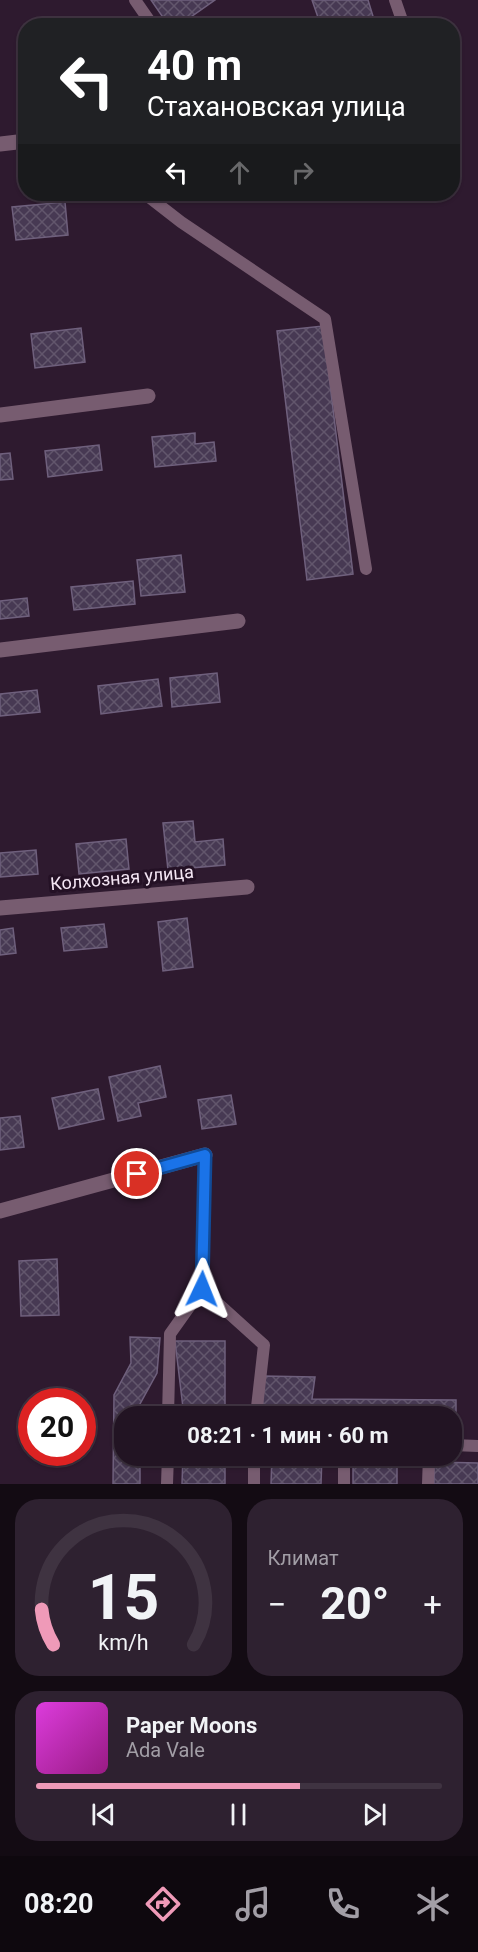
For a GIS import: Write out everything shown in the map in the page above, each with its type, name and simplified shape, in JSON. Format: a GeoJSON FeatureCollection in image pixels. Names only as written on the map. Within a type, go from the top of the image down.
{"type":"FeatureCollection","features":[{"type":"Feature","properties":{"kind":"street"},"geometry":{"type":"LineString","coordinates":[[0,144],[18,142]]}},
{"type":"Feature","properties":{"kind":"street"},"geometry":{"type":"LineString","coordinates":[[0,415],[148,396]]}},
{"type":"Feature","properties":{"kind":"street"},"geometry":{"type":"LineString","coordinates":[[0,650],[238,621]]}},
{"type":"Feature","properties":{"kind":"street","name":"Колхозная улица"},"geometry":{"type":"LineString","coordinates":[[0,908],[247,887]]}},
{"type":"Feature","properties":{"kind":"street"},"geometry":{"type":"LineString","coordinates":[[0,1211],[205,1155]]}},
{"type":"Feature","properties":{"kind":"lane"},"geometry":{"type":"LineString","coordinates":[[135,0],[147,18]]}},
{"type":"Feature","properties":{"kind":"lane"},"geometry":{"type":"LineString","coordinates":[[395,0],[401,18]]}},
{"type":"Feature","properties":{"kind":"lane"},"geometry":{"type":"LineString","coordinates":[[154,201],[325,319],[366,569]]}},
{"type":"Feature","properties":{"kind":"lane"},"geometry":{"type":"LineString","coordinates":[[168,1406],[170,1334],[202,1289],[205,1155]]}},
{"type":"Feature","properties":{"kind":"lane"},"geometry":{"type":"LineString","coordinates":[[202,1289],[264,1345],[257,1406]]}},
{"type":"Feature","properties":{"kind":"lane"},"geometry":{"type":"LineString","coordinates":[[462,1445],[478,1446]]}},
{"type":"Feature","properties":{"kind":"lane"},"geometry":{"type":"LineString","coordinates":[[167,1484],[168,1466]]}},
{"type":"Feature","properties":{"kind":"lane"},"geometry":{"type":"LineString","coordinates":[[254,1466],[254,1484]]}},
{"type":"Feature","properties":{"kind":"lane"},"geometry":{"type":"LineString","coordinates":[[344,1466],[344,1484]]}},
{"type":"Feature","properties":{"kind":"lane"},"geometry":{"type":"LineString","coordinates":[[428,1484],[429,1466]]}},
{"type":"Feature","properties":{"kind":"building"},"geometry":{"type":"Polygon","coordinates":[[[151,0],[215,0],[189,18],[163,18],[151,0]]]}},
{"type":"Feature","properties":{"kind":"building"},"geometry":{"type":"Polygon","coordinates":[[[312,0],[368,0],[374,18],[318,18],[312,0]]]}},
{"type":"Feature","properties":{"kind":"building"},"geometry":{"type":"Polygon","coordinates":[[[65,202],[68,235],[16,240],[12,207],[65,202]]]}},
{"type":"Feature","properties":{"kind":"building"},"geometry":{"type":"Polygon","coordinates":[[[323,326],[353,574],[307,580],[277,331],[323,326]]]}},
{"type":"Feature","properties":{"kind":"building"},"geometry":{"type":"Polygon","coordinates":[[[81,328],[85,362],[35,368],[31,334],[81,328]]]}},
{"type":"Feature","properties":{"kind":"building"},"geometry":{"type":"Polygon","coordinates":[[[195,433],[195,444],[214,442],[216,461],[155,467],[152,437],[195,433]]]}},
{"type":"Feature","properties":{"kind":"building"},"geometry":{"type":"Polygon","coordinates":[[[99,445],[102,470],[48,477],[45,451],[99,445]]]}},
{"type":"Feature","properties":{"kind":"building"},"geometry":{"type":"Polygon","coordinates":[[[10,453],[13,479],[0,480],[0,454],[10,453]]]}},
{"type":"Feature","properties":{"kind":"building"},"geometry":{"type":"Polygon","coordinates":[[[181,555],[185,592],[141,596],[137,560],[181,555]]]}},
{"type":"Feature","properties":{"kind":"building"},"geometry":{"type":"Polygon","coordinates":[[[133,581],[135,604],[74,610],[71,587],[133,581]]]}},
{"type":"Feature","properties":{"kind":"building"},"geometry":{"type":"Polygon","coordinates":[[[27,598],[29,616],[0,619],[0,601],[27,598]]]}},
{"type":"Feature","properties":{"kind":"building"},"geometry":{"type":"Polygon","coordinates":[[[217,673],[220,702],[172,707],[170,678],[217,673]]]}},
{"type":"Feature","properties":{"kind":"building"},"geometry":{"type":"Polygon","coordinates":[[[158,679],[162,706],[101,714],[98,686],[158,679]]]}},
{"type":"Feature","properties":{"kind":"building"},"geometry":{"type":"Polygon","coordinates":[[[37,690],[40,712],[0,716],[0,694],[37,690]]]}},
{"type":"Feature","properties":{"kind":"building"},"geometry":{"type":"Polygon","coordinates":[[[193,821],[195,842],[223,839],[225,865],[168,870],[163,823],[193,821]]]}},
{"type":"Feature","properties":{"kind":"building"},"geometry":{"type":"Polygon","coordinates":[[[126,839],[129,869],[79,874],[76,844],[126,839]]]}},
{"type":"Feature","properties":{"kind":"building"},"geometry":{"type":"Polygon","coordinates":[[[36,850],[38,874],[0,877],[0,853],[36,850]]]}},
{"type":"Feature","properties":{"kind":"building"},"geometry":{"type":"Polygon","coordinates":[[[187,918],[193,967],[163,971],[158,922],[187,918]]]}},
{"type":"Feature","properties":{"kind":"building"},"geometry":{"type":"Polygon","coordinates":[[[104,924],[107,947],[64,951],[61,928],[104,924]]]}},
{"type":"Feature","properties":{"kind":"building"},"geometry":{"type":"Polygon","coordinates":[[[13,928],[16,953],[0,955],[0,930],[13,928]]]}},
{"type":"Feature","properties":{"kind":"building"},"geometry":{"type":"Polygon","coordinates":[[[160,1066],[166,1097],[138,1103],[141,1116],[118,1121],[109,1077],[160,1066]]]}},
{"type":"Feature","properties":{"kind":"building"},"geometry":{"type":"Polygon","coordinates":[[[98,1089],[104,1119],[59,1129],[52,1098],[98,1089]]]}},
{"type":"Feature","properties":{"kind":"building"},"geometry":{"type":"Polygon","coordinates":[[[231,1095],[236,1124],[202,1129],[198,1100],[231,1095]]]}},
{"type":"Feature","properties":{"kind":"building"},"geometry":{"type":"Polygon","coordinates":[[[20,1116],[24,1147],[0,1150],[0,1118],[20,1116]]]}},
{"type":"Feature","properties":{"kind":"building"},"geometry":{"type":"Polygon","coordinates":[[[57,1259],[59,1315],[21,1316],[19,1261],[57,1259]]]}},
{"type":"Feature","properties":{"kind":"building"},"geometry":{"type":"Polygon","coordinates":[[[130,1337],[160,1338],[157,1373],[140,1406],[114,1406],[114,1466],[140,1466],[140,1484],[113,1484],[114,1395],[131,1363],[130,1337]]]}},
{"type":"Feature","properties":{"kind":"building"},"geometry":{"type":"Polygon","coordinates":[[[175,1341],[225,1341],[225,1406],[183,1406],[175,1341]]]}},
{"type":"Feature","properties":{"kind":"building"},"geometry":{"type":"Polygon","coordinates":[[[263,1376],[315,1377],[312,1399],[456,1400],[456,1406],[262,1406],[263,1376]]]}},
{"type":"Feature","properties":{"kind":"building"},"geometry":{"type":"Polygon","coordinates":[[[462,1463],[478,1463],[478,1484],[434,1484],[434,1466],[462,1466],[462,1463]]]}},
{"type":"Feature","properties":{"kind":"building"},"geometry":{"type":"Polygon","coordinates":[[[183,1466],[225,1466],[225,1484],[182,1484],[183,1466]]]}},
{"type":"Feature","properties":{"kind":"building"},"geometry":{"type":"Polygon","coordinates":[[[272,1466],[322,1466],[321,1484],[271,1484],[272,1466]]]}},
{"type":"Feature","properties":{"kind":"building"},"geometry":{"type":"Polygon","coordinates":[[[353,1466],[397,1466],[397,1484],[353,1484],[353,1466]]]}},
{"type":"Feature","properties":{"kind":"route"},"geometry":{"type":"LineString","coordinates":[[137,1174],[205,1155],[202,1289]]}}]}
